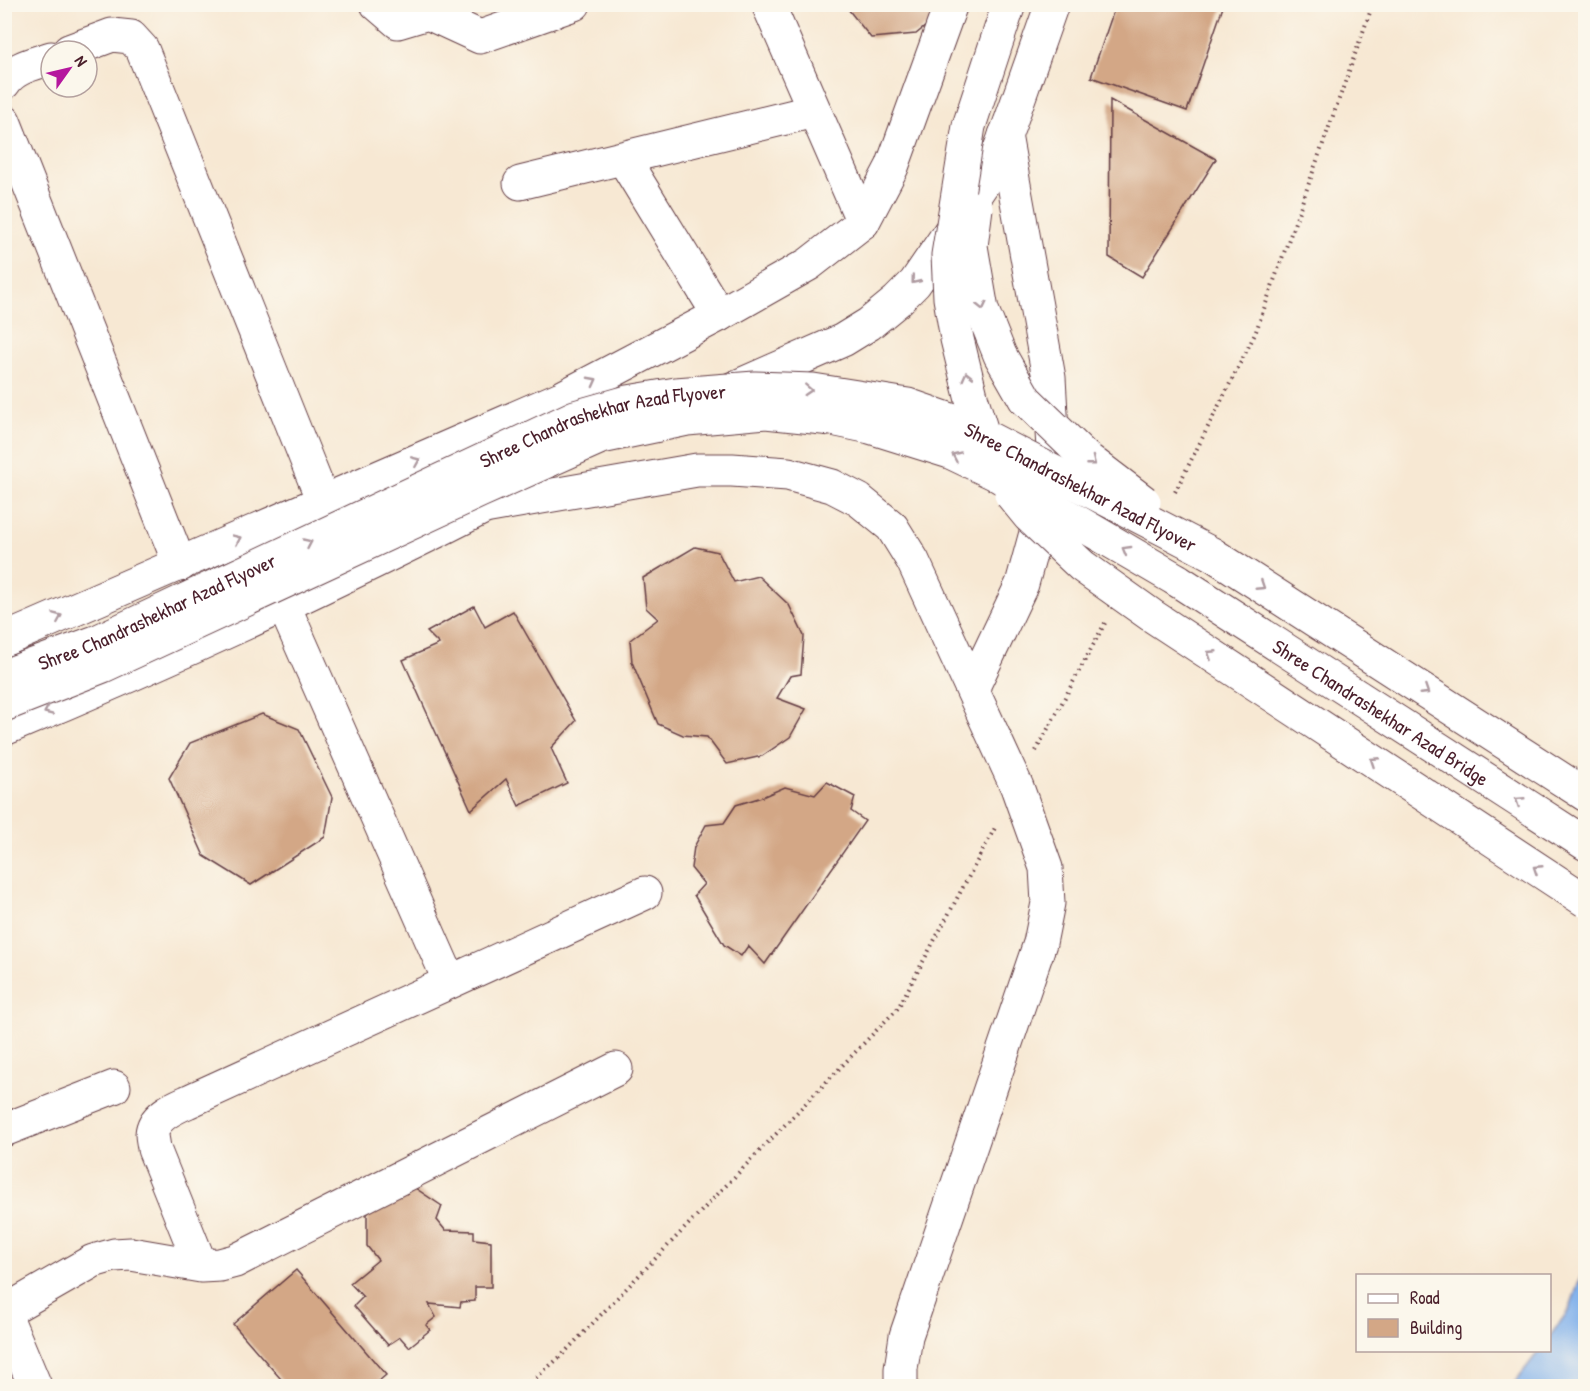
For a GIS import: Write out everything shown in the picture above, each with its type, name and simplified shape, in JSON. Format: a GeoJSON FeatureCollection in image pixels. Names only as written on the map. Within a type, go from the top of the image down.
{"type":"FeatureCollection","features":[{"type":"Feature","properties":{"kind":"main road"},"geometry":{"type":"LineString","coordinates":[[377,4],[398,22],[428,13],[480,37],[574,4]]}},
{"type":"Feature","properties":{"kind":"main road"},"geometry":{"type":"LineString","coordinates":[[768,4],[863,222]]}},
{"type":"Feature","properties":{"kind":"main road"},"geometry":{"type":"LineString","coordinates":[[4,640],[561,398],[719,315],[809,264],[863,222],[892,166],[951,4]]}},
{"type":"Feature","properties":{"kind":"main road"},"geometry":{"type":"LineString","coordinates":[[1009,4],[969,126],[948,255],[950,298],[957,339],[972,400],[988,451],[1012,496],[1029,516],[1082,566],[1151,615],[1586,901]]}},
{"type":"Feature","properties":{"kind":"main road"},"geometry":{"type":"LineString","coordinates":[[1031,4],[981,163],[971,246],[982,310],[1000,355],[1025,399],[1085,457],[1212,554]]}},
{"type":"Feature","properties":{"kind":"main road"},"geometry":{"type":"LineString","coordinates":[[4,729],[113,684],[284,606],[596,449],[843,340],[869,324],[897,301],[915,282],[992,170],[1052,4]]}},
{"type":"Feature","properties":{"kind":"main road"},"geometry":{"type":"LineString","coordinates":[[99,40],[112,35],[130,37],[142,49],[323,501]]}},
{"type":"Feature","properties":{"kind":"main road"},"geometry":{"type":"LineString","coordinates":[[4,83],[19,69],[39,62]]}},
{"type":"Feature","properties":{"kind":"main road"},"geometry":{"type":"LineString","coordinates":[[520,183],[814,111]]}},
{"type":"Feature","properties":{"kind":"main road"},"geometry":{"type":"LineString","coordinates":[[4,121],[180,565]]}},
{"type":"Feature","properties":{"kind":"main road"},"geometry":{"type":"LineString","coordinates":[[972,689],[1022,584],[1054,467],[1049,378],[1005,135]]}},
{"type":"Feature","properties":{"kind":"main road"},"geometry":{"type":"LineString","coordinates":[[623,158],[719,315]]}},
{"type":"Feature","properties":{"kind":"main road","name":"Shree Chandrashekhar Azad Flyover"},"geometry":{"type":"LineString","coordinates":[[4,676],[96,642],[575,417],[628,402],[676,394],[755,388],[813,390],[908,405],[957,422],[1212,554]]}},
{"type":"Feature","properties":{"kind":"main road","name":"Shree Chandrashekhar Azad Flyover"},"geometry":{"type":"LineString","coordinates":[[4,705],[103,666],[601,437],[687,419],[766,412],[832,419],[870,427],[950,452],[994,473],[1177,580]]}},
{"type":"Feature","properties":{"kind":"main road"},"geometry":{"type":"LineString","coordinates":[[484,507],[697,470],[788,474],[832,486],[859,500],[892,527],[913,561],[1017,787],[1046,868],[1048,903],[1040,943],[906,1336],[901,1386]]}},
{"type":"Feature","properties":{"kind":"main road","name":"Shree Chandrashekhar Azad Bridge"},"geometry":{"type":"LineString","coordinates":[[1212,554],[1586,795]]}},
{"type":"Feature","properties":{"kind":"main road","name":"Shree Chandrashekhar Azad Bridge"},"geometry":{"type":"LineString","coordinates":[[1177,580],[1586,844]]}},
{"type":"Feature","properties":{"kind":"main road"},"geometry":{"type":"LineString","coordinates":[[284,606],[450,982]]}},
{"type":"Feature","properties":{"kind":"main road"},"geometry":{"type":"LineString","coordinates":[[201,1266],[154,1149],[152,1133],[156,1121],[171,1109],[645,893]]}},
{"type":"Feature","properties":{"kind":"main road"},"geometry":{"type":"LineString","coordinates":[[35,1386],[4,1312],[93,1261],[114,1255],[131,1254],[201,1266],[220,1265],[235,1260],[616,1069]]}},
{"type":"Feature","properties":{"kind":"main road"},"geometry":{"type":"LineString","coordinates":[[4,1130],[114,1087]]}},
{"type":"Feature","properties":{"kind":"water"},"geometry":{"type":"Polygon","coordinates":[[[1585,1265],[1585,1386],[1512,1386],[1538,1352],[1551,1352],[1551,1335],[1569,1310],[1585,1265]]]}},
{"type":"Feature","properties":{"kind":"building"},"geometry":{"type":"Polygon","coordinates":[[[844,4],[939,4],[932,21],[916,34],[871,38],[844,4]]]}},
{"type":"Feature","properties":{"kind":"building"},"geometry":{"type":"Polygon","coordinates":[[[1116,4],[1224,4],[1187,111],[1091,77],[1116,4]]]}},
{"type":"Feature","properties":{"kind":"building"},"geometry":{"type":"Polygon","coordinates":[[[1110,100],[1216,159],[1142,277],[1109,257],[1110,100]]]}},
{"type":"Feature","properties":{"kind":"building"},"geometry":{"type":"Polygon","coordinates":[[[695,547],[718,552],[734,582],[758,576],[789,605],[804,636],[801,674],[790,676],[777,698],[806,709],[790,737],[762,756],[727,764],[707,737],[683,735],[658,724],[632,662],[630,640],[658,619],[646,608],[643,578],[695,547]]]}},
{"type":"Feature","properties":{"kind":"building"},"geometry":{"type":"Polygon","coordinates":[[[474,606],[485,627],[513,611],[576,721],[551,748],[567,783],[519,806],[506,779],[471,810],[403,660],[439,644],[427,632],[474,606]]]}},
{"type":"Feature","properties":{"kind":"building"},"geometry":{"type":"Polygon","coordinates":[[[262,714],[299,729],[332,797],[325,837],[251,885],[204,856],[169,778],[190,743],[262,714]]]}},
{"type":"Feature","properties":{"kind":"building"},"geometry":{"type":"Polygon","coordinates":[[[827,782],[855,797],[851,811],[865,821],[765,964],[748,946],[741,956],[724,945],[694,895],[704,884],[691,868],[694,847],[706,825],[724,823],[736,805],[785,787],[815,795],[827,782]]]}},
{"type":"Feature","properties":{"kind":"building"},"geometry":{"type":"Polygon","coordinates":[[[398,1185],[407,1194],[415,1188],[442,1206],[437,1220],[445,1230],[474,1231],[474,1239],[491,1241],[491,1287],[475,1287],[475,1301],[461,1302],[460,1307],[429,1304],[436,1317],[426,1325],[430,1330],[409,1347],[400,1337],[388,1345],[354,1306],[363,1297],[350,1283],[378,1260],[367,1246],[367,1214],[398,1185]]]}},
{"type":"Feature","properties":{"kind":"building"},"geometry":{"type":"Polygon","coordinates":[[[296,1270],[386,1375],[373,1386],[287,1386],[233,1324],[296,1270]]]}}]}
